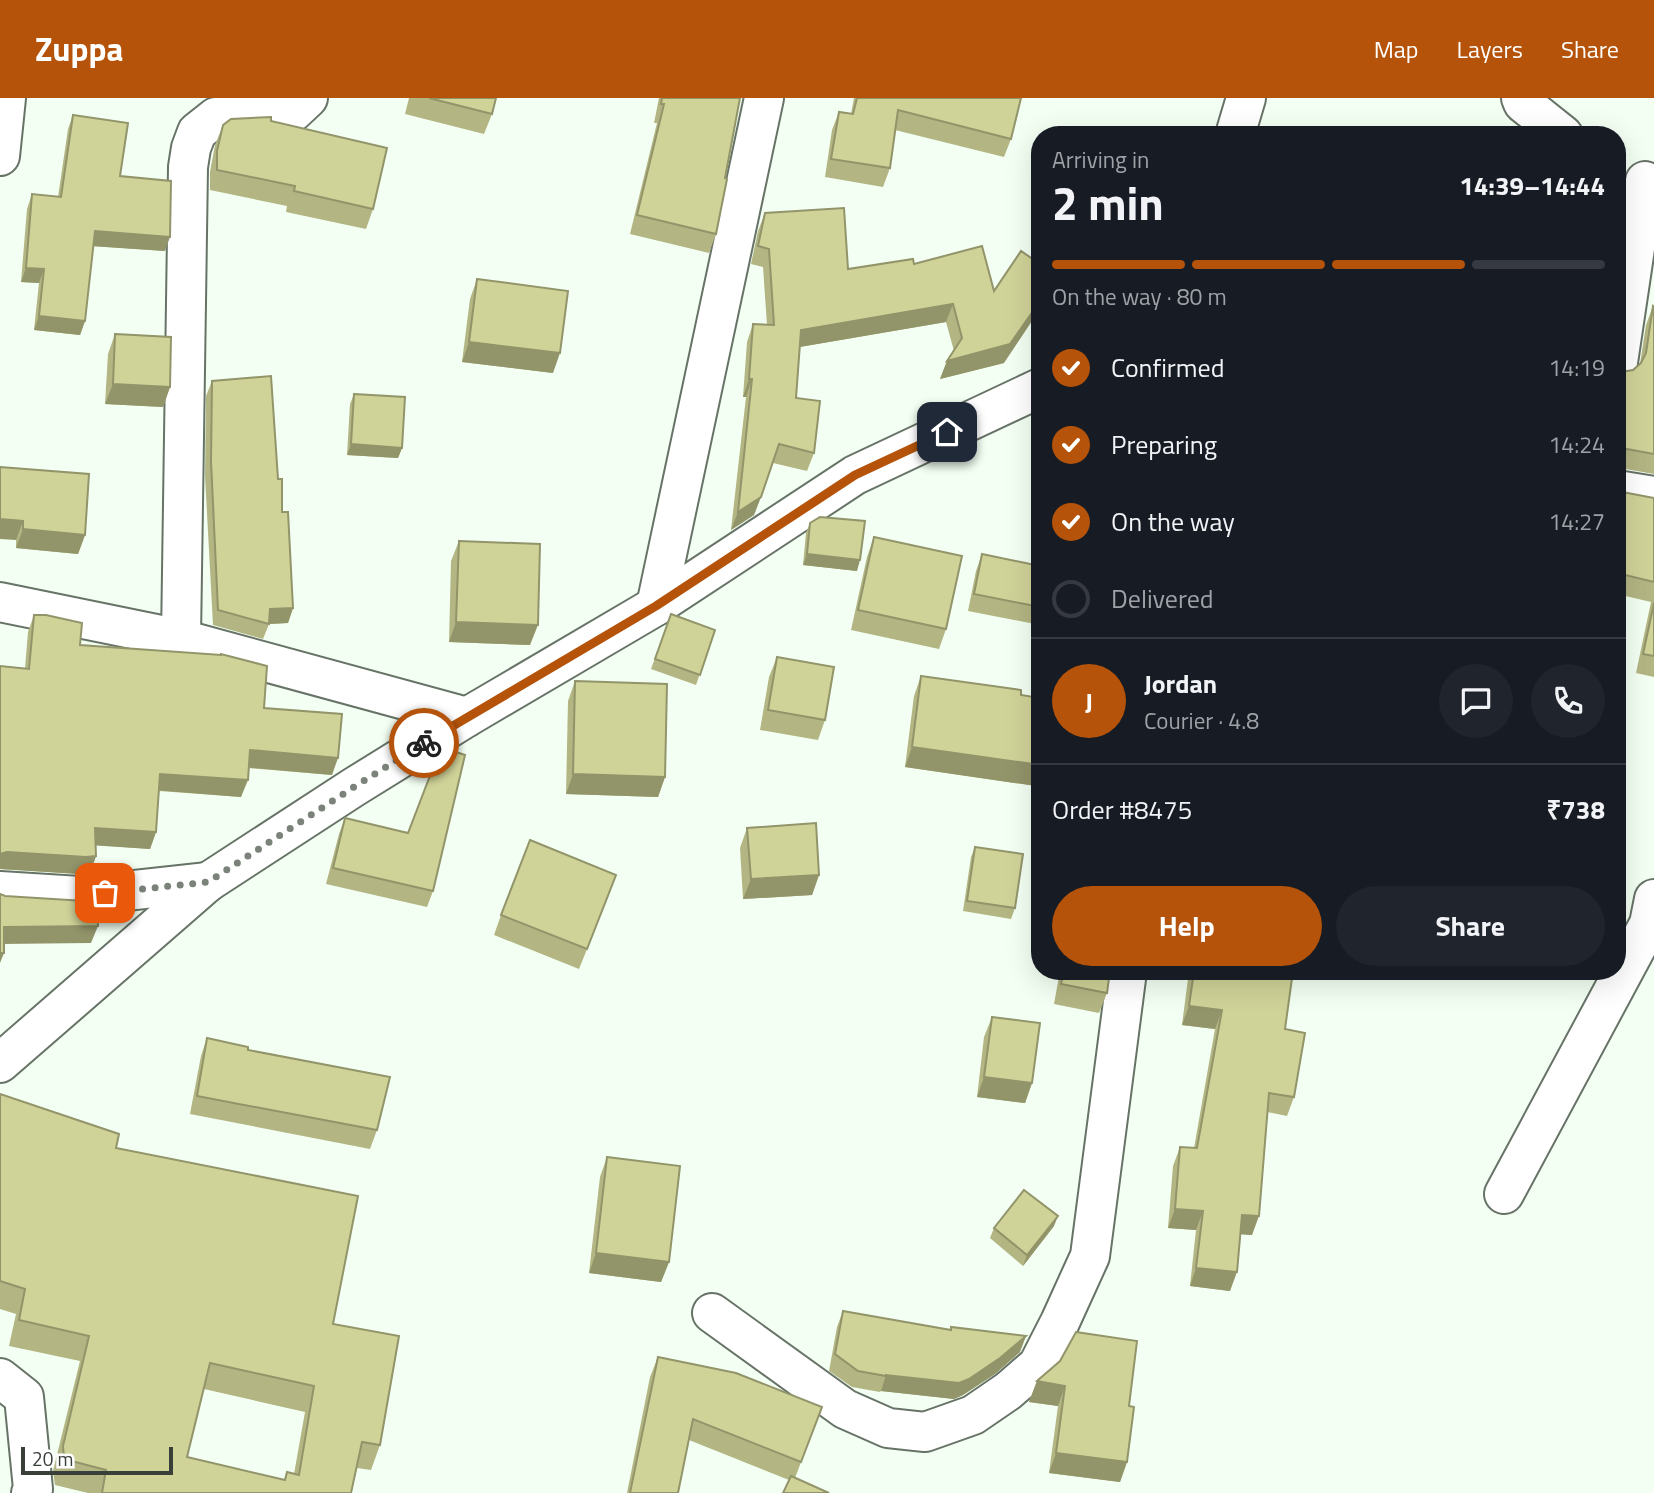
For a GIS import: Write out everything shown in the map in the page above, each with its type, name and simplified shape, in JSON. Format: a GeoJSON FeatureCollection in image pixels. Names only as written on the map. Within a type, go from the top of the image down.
{"type":"FeatureCollection","features":[{"type":"Feature","properties":{"kind":"street"},"geometry":{"type":"LineString","coordinates":[[0,156],[6,98]]}},
{"type":"Feature","properties":{"kind":"street"},"geometry":{"type":"LineString","coordinates":[[181,639],[188,181],[191,148],[197,132],[216,117],[293,112],[308,98]]}},
{"type":"Feature","properties":{"kind":"street"},"geometry":{"type":"LineString","coordinates":[[656,606],[764,98]]}},
{"type":"Feature","properties":{"kind":"street"},"geometry":{"type":"LineString","coordinates":[[1238,126],[1246,98]]}},
{"type":"Feature","properties":{"kind":"street"},"geometry":{"type":"LineString","coordinates":[[1521,98],[1523,103],[1552,126]]}},
{"type":"Feature","properties":{"kind":"street"},"geometry":{"type":"LineString","coordinates":[[1626,291],[1639,178]]}},
{"type":"Feature","properties":{"kind":"street"},"geometry":{"type":"LineString","coordinates":[[0,1063],[208,882],[354,787],[656,606],[855,475],[1031,392]]}},
{"type":"Feature","properties":{"kind":"street"},"geometry":{"type":"LineString","coordinates":[[1626,491],[1654,496]]}},
{"type":"Feature","properties":{"kind":"street"},"geometry":{"type":"LineString","coordinates":[[0,601],[181,639],[467,717]]}},
{"type":"Feature","properties":{"kind":"street"},"geometry":{"type":"LineString","coordinates":[[0,891],[80,896],[208,882]]}},
{"type":"Feature","properties":{"kind":"street"},"geometry":{"type":"LineString","coordinates":[[1626,967],[1649,924],[1654,900]]}},
{"type":"Feature","properties":{"kind":"street"},"geometry":{"type":"LineString","coordinates":[[712,1313],[845,1409],[888,1428],[925,1432],[973,1415],[1008,1391],[1038,1365],[1090,1256],[1125,980]]}},
{"type":"Feature","properties":{"kind":"street"},"geometry":{"type":"LineString","coordinates":[[1504,1194],[1619,980]]}},
{"type":"Feature","properties":{"kind":"street"},"geometry":{"type":"LineString","coordinates":[[0,1378],[24,1397],[33,1489],[31,1493]]}},
{"type":"Feature","properties":{"kind":"building"},"geometry":{"type":"Polygon","coordinates":[[[429,98],[496,98],[492,114],[429,98]]]}},
{"type":"Feature","properties":{"kind":"building"},"geometry":{"type":"Polygon","coordinates":[[[662,98],[740,98],[716,234],[637,215],[664,104],[661,104],[662,98]]]}},
{"type":"Feature","properties":{"kind":"building"},"geometry":{"type":"Polygon","coordinates":[[[857,98],[1021,98],[1011,139],[898,110],[890,168],[831,159],[839,112],[853,114],[857,98]]]}},
{"type":"Feature","properties":{"kind":"building"},"geometry":{"type":"Polygon","coordinates":[[[73,115],[128,123],[120,176],[171,181],[170,237],[95,231],[85,321],[39,316],[44,269],[26,268],[32,194],[61,197],[73,115]]]}},
{"type":"Feature","properties":{"kind":"building"},"geometry":{"type":"Polygon","coordinates":[[[271,117],[271,121],[387,148],[373,209],[294,191],[295,186],[217,170],[217,151],[223,125],[231,119],[271,117]]]}},
{"type":"Feature","properties":{"kind":"building"},"geometry":{"type":"Polygon","coordinates":[[[844,208],[848,269],[913,259],[914,264],[982,246],[994,291],[1021,251],[1031,258],[1031,314],[1010,344],[947,361],[962,338],[953,304],[801,330],[796,398],[820,401],[814,453],[779,444],[761,497],[738,512],[752,379],[749,379],[753,324],[774,325],[769,249],[758,246],[765,213],[844,208]]]}},
{"type":"Feature","properties":{"kind":"building"},"geometry":{"type":"Polygon","coordinates":[[[477,279],[568,291],[560,353],[469,342],[477,279]]]}},
{"type":"Feature","properties":{"kind":"building"},"geometry":{"type":"Polygon","coordinates":[[[1653,306],[1654,454],[1626,449],[1626,371],[1633,370],[1641,363],[1646,353],[1653,306]]]}},
{"type":"Feature","properties":{"kind":"building"},"geometry":{"type":"Polygon","coordinates":[[[115,334],[171,337],[170,387],[113,384],[115,334]]]}},
{"type":"Feature","properties":{"kind":"building"},"geometry":{"type":"Polygon","coordinates":[[[271,376],[278,479],[282,479],[282,512],[288,512],[293,608],[270,609],[269,624],[218,610],[211,461],[212,381],[271,376]]]}},
{"type":"Feature","properties":{"kind":"building"},"geometry":{"type":"Polygon","coordinates":[[[354,394],[405,397],[402,448],[351,444],[354,394]]]}},
{"type":"Feature","properties":{"kind":"building"},"geometry":{"type":"Polygon","coordinates":[[[0,467],[89,474],[85,535],[23,529],[23,521],[0,519],[0,467]]]}},
{"type":"Feature","properties":{"kind":"building"},"geometry":{"type":"Polygon","coordinates":[[[1626,493],[1654,498],[1654,582],[1626,575],[1626,493]]]}},
{"type":"Feature","properties":{"kind":"building"},"geometry":{"type":"Polygon","coordinates":[[[820,517],[865,521],[860,560],[807,554],[810,523],[820,517]]]}},
{"type":"Feature","properties":{"kind":"building"},"geometry":{"type":"Polygon","coordinates":[[[874,537],[962,556],[946,629],[858,610],[874,537]]]}},
{"type":"Feature","properties":{"kind":"building"},"geometry":{"type":"Polygon","coordinates":[[[459,541],[540,544],[538,625],[456,622],[459,541]]]}},
{"type":"Feature","properties":{"kind":"building"},"geometry":{"type":"Polygon","coordinates":[[[982,554],[1031,564],[1031,605],[974,594],[982,554]]]}},
{"type":"Feature","properties":{"kind":"building"},"geometry":{"type":"Polygon","coordinates":[[[1654,603],[1654,656],[1643,654],[1654,603]]]}},
{"type":"Feature","properties":{"kind":"building"},"geometry":{"type":"Polygon","coordinates":[[[671,614],[715,630],[700,675],[655,659],[671,614]]]}},
{"type":"Feature","properties":{"kind":"building"},"geometry":{"type":"Polygon","coordinates":[[[34,615],[82,623],[80,645],[221,654],[267,666],[264,708],[342,714],[338,758],[250,750],[248,780],[160,774],[156,832],[95,828],[96,856],[7,852],[0,854],[0,666],[29,669],[34,615]]]}},
{"type":"Feature","properties":{"kind":"building"},"geometry":{"type":"Polygon","coordinates":[[[777,657],[834,667],[825,720],[768,710],[777,657]]]}},
{"type":"Feature","properties":{"kind":"building"},"geometry":{"type":"Polygon","coordinates":[[[921,676],[1021,690],[1021,695],[1031,697],[1031,764],[912,747],[921,676]]]}},
{"type":"Feature","properties":{"kind":"building"},"geometry":{"type":"Polygon","coordinates":[[[575,681],[667,684],[665,777],[573,774],[575,681]]]}},
{"type":"Feature","properties":{"kind":"building"},"geometry":{"type":"Polygon","coordinates":[[[441,747],[465,755],[433,891],[333,868],[345,818],[408,833],[441,747]]]}},
{"type":"Feature","properties":{"kind":"building"},"geometry":{"type":"Polygon","coordinates":[[[816,823],[819,875],[751,879],[747,828],[816,823]]]}},
{"type":"Feature","properties":{"kind":"building"},"geometry":{"type":"Polygon","coordinates":[[[530,840],[616,875],[587,949],[501,915],[530,840]]]}},
{"type":"Feature","properties":{"kind":"building"},"geometry":{"type":"Polygon","coordinates":[[[975,847],[1023,854],[1015,908],[967,901],[975,847]]]}},
{"type":"Feature","properties":{"kind":"building"},"geometry":{"type":"Polygon","coordinates":[[[0,894],[97,900],[98,926],[4,927],[4,953],[0,953],[0,894]]]}},
{"type":"Feature","properties":{"kind":"building"},"geometry":{"type":"Polygon","coordinates":[[[1062,980],[1109,980],[1107,993],[1061,984],[1062,980]]]}},
{"type":"Feature","properties":{"kind":"building"},"geometry":{"type":"Polygon","coordinates":[[[1193,980],[1292,980],[1285,1029],[1305,1033],[1294,1097],[1269,1093],[1259,1216],[1242,1215],[1237,1272],[1196,1268],[1203,1211],[1175,1209],[1180,1147],[1197,1148],[1222,1010],[1189,1006],[1193,980]]]}},
{"type":"Feature","properties":{"kind":"building"},"geometry":{"type":"Polygon","coordinates":[[[992,1017],[1040,1023],[1032,1083],[984,1077],[992,1017]]]}},
{"type":"Feature","properties":{"kind":"building"},"geometry":{"type":"Polygon","coordinates":[[[207,1038],[248,1047],[248,1050],[390,1077],[377,1130],[197,1096],[207,1038]]]}},
{"type":"Feature","properties":{"kind":"building"},"geometry":{"type":"Polygon","coordinates":[[[0,1094],[119,1134],[116,1148],[358,1196],[333,1324],[399,1336],[380,1445],[362,1442],[351,1493],[102,1493],[106,1470],[64,1459],[63,1446],[89,1336],[19,1320],[25,1289],[0,1281],[0,1094]],[[210,1363],[187,1457],[285,1480],[287,1472],[299,1475],[314,1386],[210,1363]]]}},
{"type":"Feature","properties":{"kind":"building"},"geometry":{"type":"Polygon","coordinates":[[[607,1157],[680,1166],[669,1262],[596,1253],[607,1157]]]}},
{"type":"Feature","properties":{"kind":"building"},"geometry":{"type":"Polygon","coordinates":[[[1024,1190],[1058,1216],[1027,1255],[994,1228],[1024,1190]]]}},
{"type":"Feature","properties":{"kind":"building"},"geometry":{"type":"Polygon","coordinates":[[[843,1311],[951,1330],[951,1327],[1026,1336],[1000,1358],[959,1383],[886,1376],[858,1371],[835,1354],[843,1311]]]}},
{"type":"Feature","properties":{"kind":"building"},"geometry":{"type":"Polygon","coordinates":[[[1076,1332],[1137,1341],[1129,1406],[1134,1407],[1127,1462],[1056,1453],[1065,1386],[1037,1381],[1060,1361],[1076,1332]]]}},
{"type":"Feature","properties":{"kind":"building"},"geometry":{"type":"Polygon","coordinates":[[[658,1357],[736,1373],[822,1407],[801,1462],[693,1419],[678,1493],[630,1493],[658,1357]]]}},
{"type":"Feature","properties":{"kind":"building"},"geometry":{"type":"Polygon","coordinates":[[[791,1476],[829,1493],[783,1493],[791,1476]]]}},
{"type":"Feature","properties":{"kind":"way so far"},"geometry":{"type":"LineString","coordinates":[[105,893],[208,882],[424,743]]}},
{"type":"Feature","properties":{"kind":"route"},"geometry":{"type":"LineString","coordinates":[[424,743],[656,606],[855,475],[947,432]]}}]}
